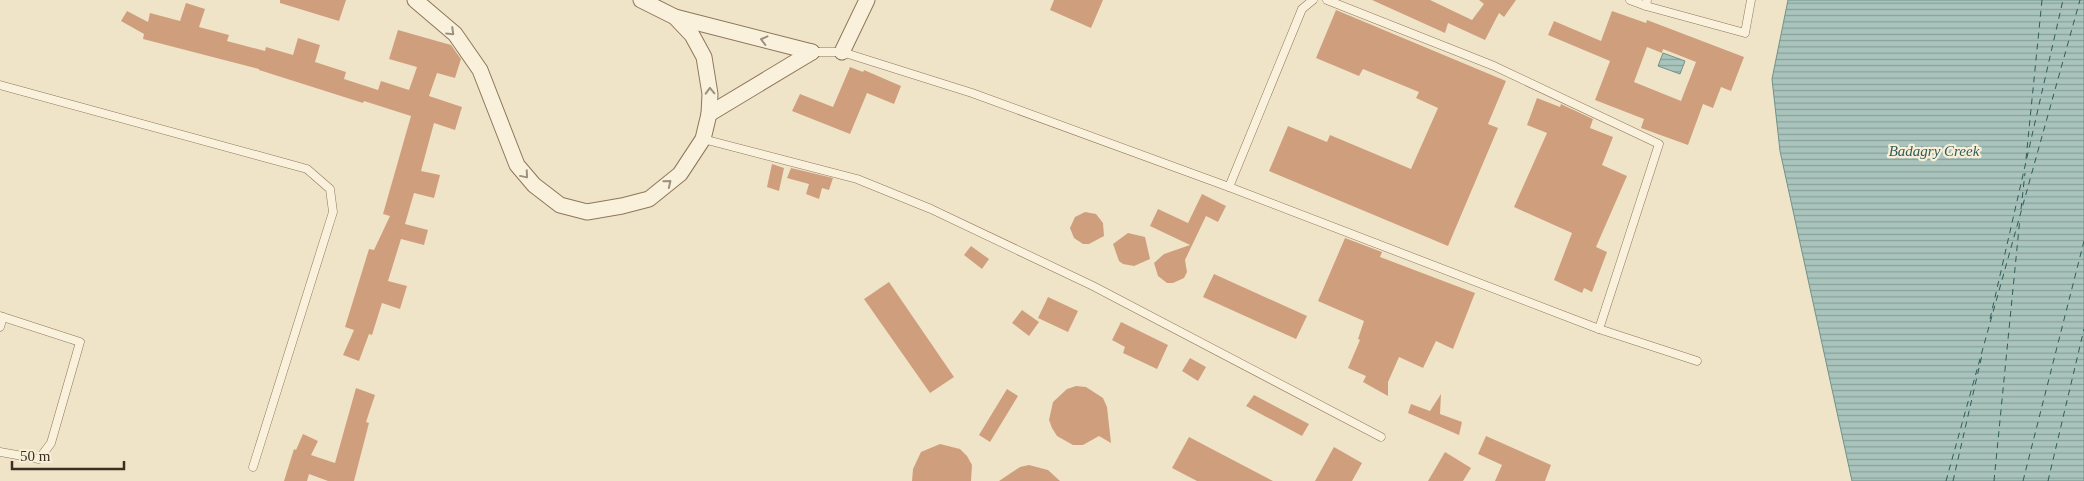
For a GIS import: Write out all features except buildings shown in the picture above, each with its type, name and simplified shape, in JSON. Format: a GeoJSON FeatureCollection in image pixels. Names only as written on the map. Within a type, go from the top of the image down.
{"type":"FeatureCollection","features":[{"type":"Feature","properties":{"kind":"street"},"geometry":{"type":"LineString","coordinates":[[415,0],[455,34],[480,70],[517,165],[534,185],[560,204],[587,212],[622,206],[649,198],[680,174],[703,139],[709,114],[710,94],[704,57],[692,35],[675,17]]}},
{"type":"Feature","properties":{"kind":"street"},"geometry":{"type":"LineString","coordinates":[[641,0],[675,17],[812,52]]}},
{"type":"Feature","properties":{"kind":"street"},"geometry":{"type":"LineString","coordinates":[[842,52],[867,0]]}},
{"type":"Feature","properties":{"kind":"street"},"geometry":{"type":"LineString","coordinates":[[709,114],[812,52]]}},
{"type":"Feature","properties":{"kind":"lane"},"geometry":{"type":"LineString","coordinates":[[1229,187],[1302,9],[1313,0]]}},
{"type":"Feature","properties":{"kind":"lane"},"geometry":{"type":"LineString","coordinates":[[1327,0],[1494,66],[1658,144],[1599,329]]}},
{"type":"Feature","properties":{"kind":"lane"},"geometry":{"type":"LineString","coordinates":[[1630,0],[1646,3],[1745,33],[1751,0]]}},
{"type":"Feature","properties":{"kind":"lane"},"geometry":{"type":"LineString","coordinates":[[812,52],[842,52],[972,93],[1229,187],[1599,329],[1697,362]]}},
{"type":"Feature","properties":{"kind":"lane"},"geometry":{"type":"LineString","coordinates":[[0,85],[307,169],[330,189],[333,212],[252,467]]}},
{"type":"Feature","properties":{"kind":"lane"},"geometry":{"type":"LineString","coordinates":[[703,139],[857,179],[931,209],[1093,286],[1380,437]]}},
{"type":"Feature","properties":{"kind":"lane"},"geometry":{"type":"LineString","coordinates":[[0,327],[2,316],[80,342],[51,443],[39,459],[0,452]]}},
{"type":"Feature","properties":{"kind":"water","name":"Badagry Creek"},"geometry":{"type":"Polygon","coordinates":[[[1788,0],[2084,0],[2084,481],[1852,481],[1780,151],[1772,79],[1788,0]]]}},
{"type":"Feature","properties":{"kind":"water"},"geometry":{"type":"Polygon","coordinates":[[[1663,53],[1685,61],[1680,74],[1658,66],[1663,53]]]}},
{"type":"Feature","properties":{"kind":"ferry route"},"geometry":{"type":"LineString","coordinates":[[2026,159],[2042,0]]}},
{"type":"Feature","properties":{"kind":"ferry route"},"geometry":{"type":"LineString","coordinates":[[1990,319],[2063,0]]}},
{"type":"Feature","properties":{"kind":"ferry route"},"geometry":{"type":"LineString","coordinates":[[1946,481],[2080,0]]}},
{"type":"Feature","properties":{"kind":"ferry route"},"geometry":{"type":"LineString","coordinates":[[2021,209],[2025,173]]}},
{"type":"Feature","properties":{"kind":"ferry route"},"geometry":{"type":"LineString","coordinates":[[1994,481],[2020,218]]}},
{"type":"Feature","properties":{"kind":"ferry route"},"geometry":{"type":"LineString","coordinates":[[2023,481],[2084,241]]}},
{"type":"Feature","properties":{"kind":"ferry route"},"geometry":{"type":"LineString","coordinates":[[2048,481],[2084,329]]}},
{"type":"Feature","properties":{"kind":"ferry route"},"geometry":{"type":"LineString","coordinates":[[1953,481],[1982,355]]}}]}
